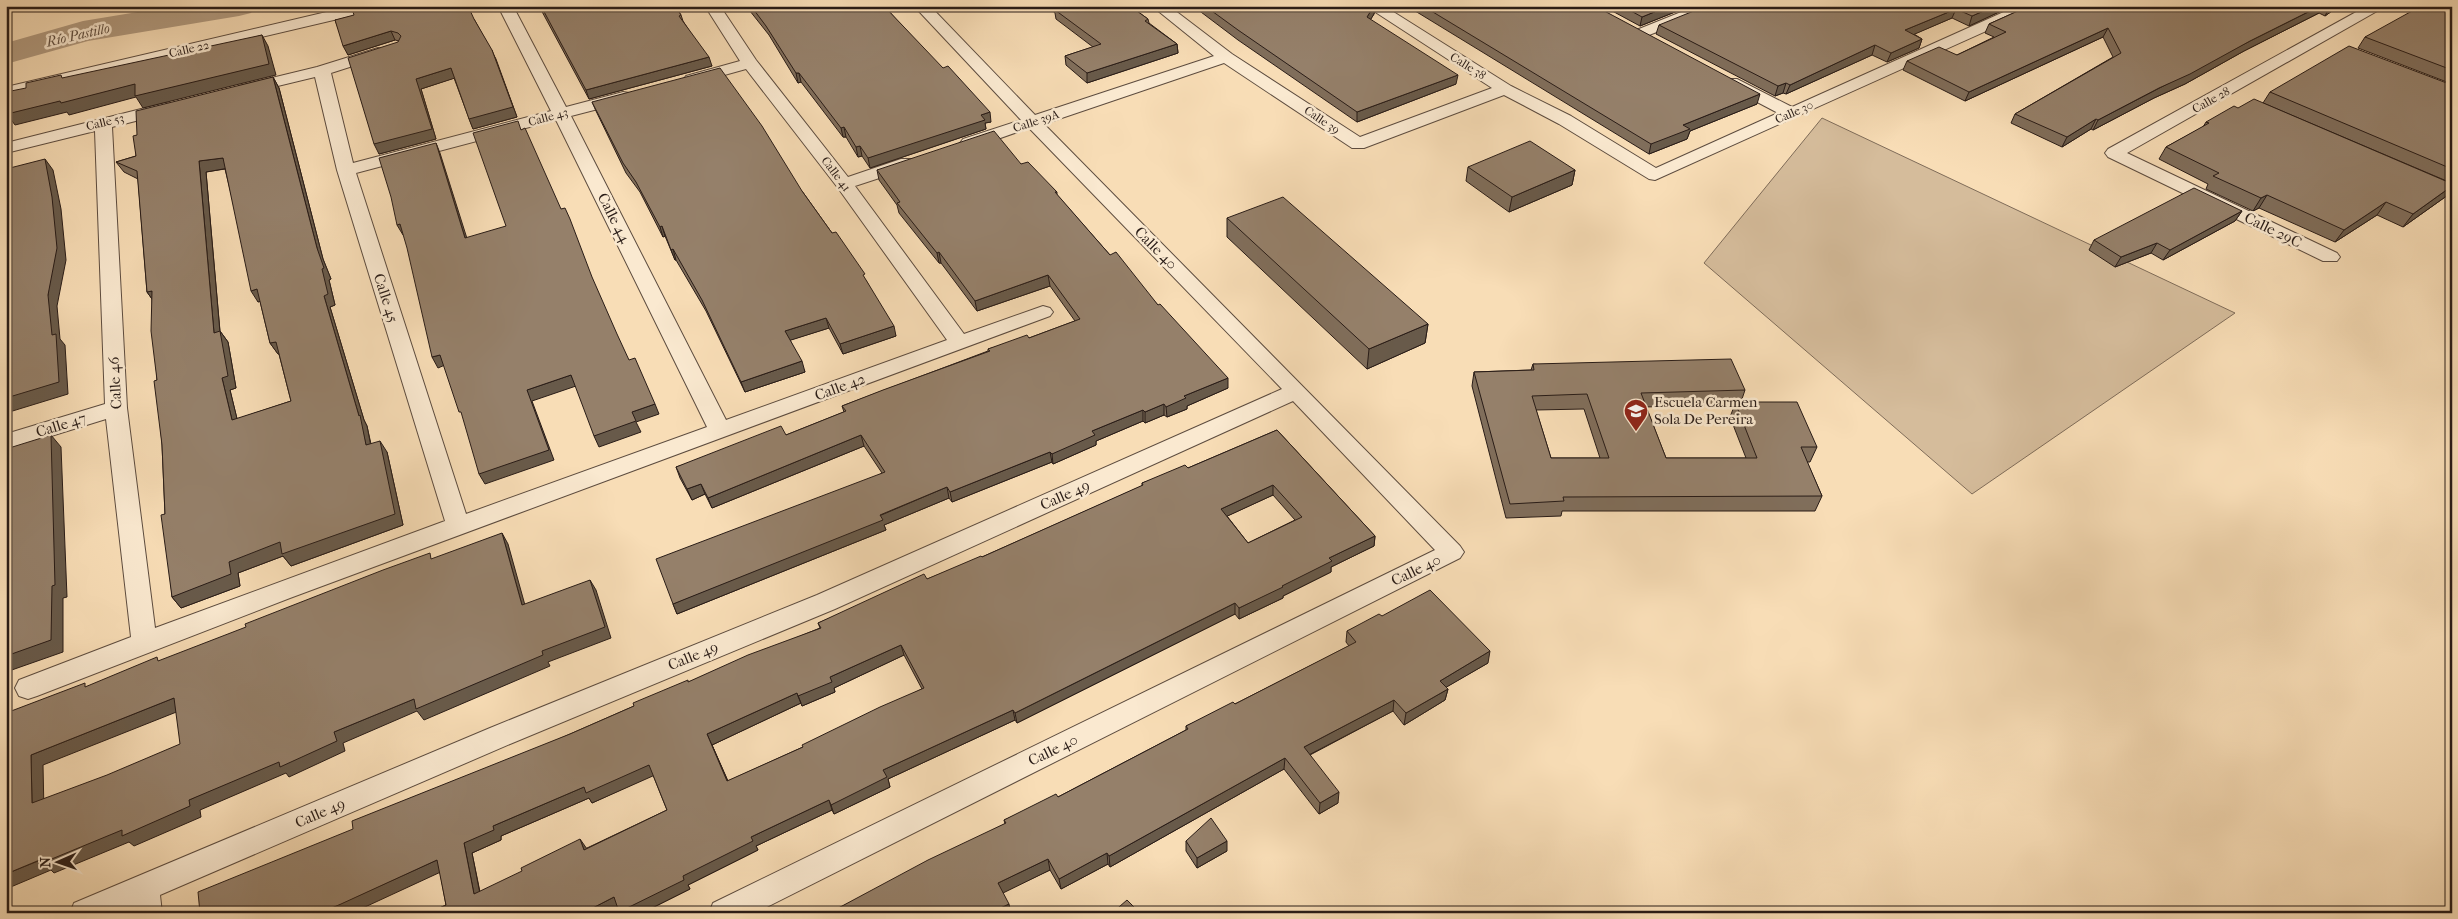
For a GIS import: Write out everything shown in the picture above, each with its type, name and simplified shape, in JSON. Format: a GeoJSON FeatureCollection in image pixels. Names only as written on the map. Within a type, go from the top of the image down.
{"type":"FeatureCollection","features":[{"type":"Feature","properties":{"kind":"street","name":"Calle 22"},"geometry":{"type":"LineString","coordinates":[[6,92],[372,6]]}},
{"type":"Feature","properties":{"kind":"street","name":"Calle 44"},"geometry":{"type":"LineString","coordinates":[[505,6],[561,113],[720,431]]}},
{"type":"Feature","properties":{"kind":"street","name":"Calle 41"},"geometry":{"type":"LineString","coordinates":[[712,6],[750,63],[844,184],[960,343]]}},
{"type":"Feature","properties":{"kind":"street","name":"Calle 40"},"geometry":{"type":"LineString","coordinates":[[724,913],[1452,552],[1297,391],[1032,123],[922,6]]}},
{"type":"Feature","properties":{"kind":"street","name":"Calle 39"},"geometry":{"type":"LineString","coordinates":[[1158,6],[1226,56],[1358,144],[1505,89]]}},
{"type":"Feature","properties":{"kind":"street","name":"Calle 38"},"geometry":{"type":"LineString","coordinates":[[1373,6],[1505,89],[1565,120]]}},
{"type":"Feature","properties":{"kind":"street"},"geometry":{"type":"LineString","coordinates":[[1639,34],[1710,6]]}},
{"type":"Feature","properties":{"kind":"street","name":"Calle 30"},"geometry":{"type":"LineString","coordinates":[[1565,120],[1655,176],[2030,6]]}},
{"type":"Feature","properties":{"kind":"street","name":"Calle 28"},"geometry":{"type":"LineString","coordinates":[[2189,189],[2114,154],[2379,6]]}},
{"type":"Feature","properties":{"kind":"street"},"geometry":{"type":"LineString","coordinates":[[1622,25],[1656,43]]}},
{"type":"Feature","properties":{"kind":"street"},"geometry":{"type":"LineString","coordinates":[[2319,40],[2337,47]]}},
{"type":"Feature","properties":{"kind":"street"},"geometry":{"type":"LineString","coordinates":[[227,93],[322,71],[396,47]]}},
{"type":"Feature","properties":{"kind":"street","name":"Calle 39A"},"geometry":{"type":"LineString","coordinates":[[957,147],[1226,56]]}},
{"type":"Feature","properties":{"kind":"street"},"geometry":{"type":"LineString","coordinates":[[675,83],[750,63]]}},
{"type":"Feature","properties":{"kind":"street","name":"Calle 45"},"geometry":{"type":"LineString","coordinates":[[322,71],[346,170],[458,524]]}},
{"type":"Feature","properties":{"kind":"street"},"geometry":{"type":"LineString","coordinates":[[1715,74],[1791,113]]}},
{"type":"Feature","properties":{"kind":"street","name":"Calle 43"},"geometry":{"type":"LineString","coordinates":[[346,170],[637,93]]}},
{"type":"Feature","properties":{"kind":"street"},"geometry":{"type":"LineString","coordinates":[[2222,93],[2240,101]]}},
{"type":"Feature","properties":{"kind":"street","name":"Calle 53"},"geometry":{"type":"LineString","coordinates":[[6,148],[179,105]]}},
{"type":"Feature","properties":{"kind":"street","name":"Calle 46"},"geometry":{"type":"LineString","coordinates":[[103,123],[116,408],[144,642]]}},
{"type":"Feature","properties":{"kind":"street"},"geometry":{"type":"LineString","coordinates":[[844,184],[919,159]]}},
{"type":"Feature","properties":{"kind":"street","name":"Calle 29C"},"geometry":{"type":"LineString","coordinates":[[2189,189],[2330,257]]}},
{"type":"Feature","properties":{"kind":"street","name":"Calle 42"},"geometry":{"type":"LineString","coordinates":[[28,688],[144,642],[458,524],[720,431],[1043,312]]}},
{"type":"Feature","properties":{"kind":"street","name":"Calle 49"},"geometry":{"type":"LineString","coordinates":[[86,913],[146,900],[500,736],[826,602],[1297,391]]}},
{"type":"Feature","properties":{"kind":"street","name":"Calle 47"},"geometry":{"type":"LineString","coordinates":[[6,442],[116,408]]}},
{"type":"Feature","properties":{"kind":"shaded area"},"geometry":{"type":"Polygon","coordinates":[[[1822,118],[2235,313],[1972,494],[1704,263],[1822,118]]]}},
{"type":"Feature","properties":{"kind":"building"},"geometry":{"type":"Polygon","coordinates":[[[363,6],[468,6],[492,50],[513,107],[469,119],[451,68],[416,79],[432,129],[374,144],[348,58],[398,42],[401,36],[391,31],[343,46],[335,20],[354,15],[352,9],[363,6]]]}},
{"type":"Feature","properties":{"kind":"building"},"geometry":{"type":"Polygon","coordinates":[[[541,6],[675,6],[681,15],[679,16],[709,57],[586,90],[541,6]]]}},
{"type":"Feature","properties":{"kind":"building"},"geometry":{"type":"Polygon","coordinates":[[[751,6],[884,6],[943,68],[948,66],[990,112],[981,115],[985,120],[868,158],[860,146],[856,147],[844,127],[841,128],[799,73],[796,73],[751,6]]]}},
{"type":"Feature","properties":{"kind":"building"},"geometry":{"type":"Polygon","coordinates":[[[1058,6],[1130,6],[1148,19],[1145,21],[1177,44],[1087,73],[1065,56],[1101,44],[1055,10],[1060,8],[1058,6]]]}},
{"type":"Feature","properties":{"kind":"building"},"geometry":{"type":"Polygon","coordinates":[[[1205,6],[1374,6],[1367,17],[1458,75],[1357,112],[1205,6]]]}},
{"type":"Feature","properties":{"kind":"building"},"geometry":{"type":"Polygon","coordinates":[[[1423,6],[1595,6],[1760,94],[1683,125],[1690,129],[1651,144],[1423,6]]]}},
{"type":"Feature","properties":{"kind":"building"},"geometry":{"type":"Polygon","coordinates":[[[1622,6],[1669,6],[1642,17],[1622,6]]]}},
{"type":"Feature","properties":{"kind":"building"},"geometry":{"type":"Polygon","coordinates":[[[1706,6],[1995,6],[1972,16],[1956,9],[1905,30],[1922,39],[1891,53],[1875,45],[1790,85],[1786,83],[1778,86],[1659,25],[1706,6]]]}},
{"type":"Feature","properties":{"kind":"building"},"geometry":{"type":"Polygon","coordinates":[[[2029,6],[2320,6],[2190,74],[2098,120],[2096,119],[2067,137],[2015,114],[2121,53],[2108,28],[1969,92],[1907,61],[1939,47],[1957,55],[2006,32],[1989,24],[2029,6]]]}},
{"type":"Feature","properties":{"kind":"building"},"geometry":{"type":"Polygon","coordinates":[[[2421,6],[2452,6],[2452,70],[2365,37],[2421,6]]]}},
{"type":"Feature","properties":{"kind":"building"},"geometry":{"type":"Polygon","coordinates":[[[262,35],[269,64],[135,96],[135,84],[61,103],[60,101],[7,114],[6,92],[26,88],[26,83],[61,75],[62,78],[262,35]]]}},
{"type":"Feature","properties":{"kind":"building"},"geometry":{"type":"Polygon","coordinates":[[[2349,46],[2452,85],[2452,169],[2270,92],[2349,46]]]}},
{"type":"Feature","properties":{"kind":"building"},"geometry":{"type":"Polygon","coordinates":[[[720,68],[762,126],[802,191],[832,233],[836,232],[865,274],[863,275],[894,326],[840,344],[826,318],[785,331],[802,361],[741,382],[702,300],[673,249],[671,250],[662,226],[660,227],[636,182],[623,163],[592,102],[720,68]]]}},
{"type":"Feature","properties":{"kind":"building"},"geometry":{"type":"Polygon","coordinates":[[[273,77],[317,248],[324,268],[322,269],[328,294],[324,296],[360,415],[366,445],[380,441],[395,514],[282,554],[280,542],[229,562],[231,574],[172,597],[161,515],[165,514],[162,445],[154,381],[157,380],[151,331],[152,291],[147,292],[137,171],[116,162],[136,156],[133,136],[137,135],[136,111],[273,77]],[[223,158],[199,161],[214,333],[220,331],[228,376],[222,378],[232,420],[291,401],[276,342],[270,343],[257,289],[251,291],[223,158]]]}},
{"type":"Feature","properties":{"kind":"building"},"geometry":{"type":"Polygon","coordinates":[[[2254,99],[2448,182],[2452,182],[2452,186],[2413,214],[2386,202],[2344,230],[2267,195],[2261,198],[2213,176],[2219,173],[2166,147],[2209,123],[2206,122],[2234,106],[2238,108],[2254,99]]]}},
{"type":"Feature","properties":{"kind":"building"},"geometry":{"type":"Polygon","coordinates":[[[518,121],[521,130],[525,128],[561,209],[565,208],[617,334],[629,360],[635,358],[655,404],[632,412],[636,421],[594,436],[571,375],[527,390],[549,450],[479,474],[461,412],[459,412],[440,355],[432,357],[407,248],[400,224],[397,225],[379,158],[436,143],[465,238],[506,226],[473,133],[518,121]]]}},
{"type":"Feature","properties":{"kind":"building"},"geometry":{"type":"Polygon","coordinates":[[[994,131],[1021,164],[1028,162],[1057,192],[1055,192],[1110,255],[1116,252],[1158,305],[1160,304],[1228,378],[1184,396],[1186,398],[1166,407],[1164,404],[1145,412],[1143,410],[1092,431],[1095,435],[1052,454],[1050,452],[950,492],[947,487],[880,515],[883,520],[673,604],[656,559],[885,472],[861,435],[708,498],[701,484],[687,489],[676,467],[781,426],[786,435],[846,411],[842,406],[990,351],[988,349],[1027,335],[1029,338],[1080,319],[1048,275],[975,301],[939,252],[937,253],[897,203],[900,202],[877,170],[994,131]]]}},
{"type":"Feature","properties":{"kind":"building"},"geometry":{"type":"Polygon","coordinates":[[[1530,141],[1575,170],[1512,197],[1468,167],[1530,141]]]}},
{"type":"Feature","properties":{"kind":"building"},"geometry":{"type":"Polygon","coordinates":[[[45,159],[52,197],[57,248],[48,295],[52,335],[56,334],[59,382],[6,398],[6,169],[45,159]]]}},
{"type":"Feature","properties":{"kind":"building"},"geometry":{"type":"Polygon","coordinates":[[[2194,188],[2242,211],[2170,250],[2157,243],[2121,257],[2094,240],[2194,188]]]}},
{"type":"Feature","properties":{"kind":"building"},"geometry":{"type":"Polygon","coordinates":[[[1283,197],[1428,324],[1369,349],[1227,218],[1283,197]]]}},
{"type":"Feature","properties":{"kind":"building"},"geometry":{"type":"Polygon","coordinates":[[[1731,359],[1745,390],[1641,393],[1666,458],[1757,458],[1735,402],[1797,402],[1817,447],[1801,447],[1822,496],[1563,497],[1564,501],[1510,504],[1474,372],[1534,370],[1533,364],[1731,359]],[[1587,394],[1532,396],[1551,458],[1609,458],[1587,394]]]}},
{"type":"Feature","properties":{"kind":"building"},"geometry":{"type":"Polygon","coordinates":[[[1277,430],[1375,536],[1329,558],[1332,561],[1239,608],[1235,603],[1015,713],[1013,710],[883,770],[887,777],[831,805],[829,800],[751,837],[753,841],[683,876],[684,880],[619,912],[614,897],[583,913],[429,913],[446,905],[437,860],[320,913],[200,913],[198,892],[353,829],[352,821],[570,734],[634,706],[633,703],[688,680],[688,682],[748,655],[821,628],[818,623],[924,574],[927,579],[982,557],[1143,485],[1142,483],[1185,465],[1188,468],[1277,430]],[[1273,485],[1221,509],[1248,543],[1302,517],[1273,485]],[[901,645],[830,677],[832,682],[798,696],[797,693],[707,734],[727,781],[803,747],[802,745],[924,688],[901,645]],[[649,765],[586,793],[584,787],[493,826],[494,830],[464,843],[474,894],[522,871],[521,868],[580,839],[584,850],[667,810],[649,765]]]}},
{"type":"Feature","properties":{"kind":"building"},"geometry":{"type":"Polygon","coordinates":[[[51,435],[55,585],[52,586],[51,640],[6,656],[6,449],[51,435]]]}},
{"type":"Feature","properties":{"kind":"building"},"geometry":{"type":"Polygon","coordinates":[[[502,533],[522,605],[590,580],[605,627],[542,651],[543,655],[416,709],[414,699],[334,732],[337,741],[280,767],[279,762],[189,800],[190,806],[122,836],[122,830],[42,863],[42,859],[6,874],[6,713],[85,683],[85,687],[157,657],[158,661],[246,627],[245,624],[430,553],[431,559],[502,533]],[[174,698],[31,755],[32,803],[107,775],[180,744],[174,698]]]}},
{"type":"Feature","properties":{"kind":"building"},"geometry":{"type":"Polygon","coordinates":[[[1430,590],[1490,651],[1440,681],[1448,689],[1406,713],[1394,700],[1304,747],[1339,792],[1320,803],[1285,758],[1109,856],[1107,853],[1059,879],[1048,859],[998,883],[1009,904],[990,913],[829,913],[928,860],[1006,823],[1004,820],[1056,794],[1058,797],[1188,729],[1186,726],[1233,702],[1235,704],[1356,642],[1347,631],[1379,614],[1382,616],[1430,590]]]}},
{"type":"Feature","properties":{"kind":"building"},"geometry":{"type":"Polygon","coordinates":[[[1211,818],[1227,841],[1197,858],[1186,841],[1211,818]]]}},
{"type":"Feature","properties":{"kind":"building"},"geometry":{"type":"Polygon","coordinates":[[[1127,900],[1140,913],[1112,913],[1127,900]]]}},
{"type":"Feature","properties":{"kind":"waterway","name":"Río Pastillo"},"geometry":{"type":"LineString","coordinates":[[6,54],[83,31],[239,6]]}},
{"type":"Feature","properties":{"kind":"place","name":"Escuela Carmen Sola De Pereira"},"geometry":{"type":"Point","coordinates":[1636,432]}}]}
